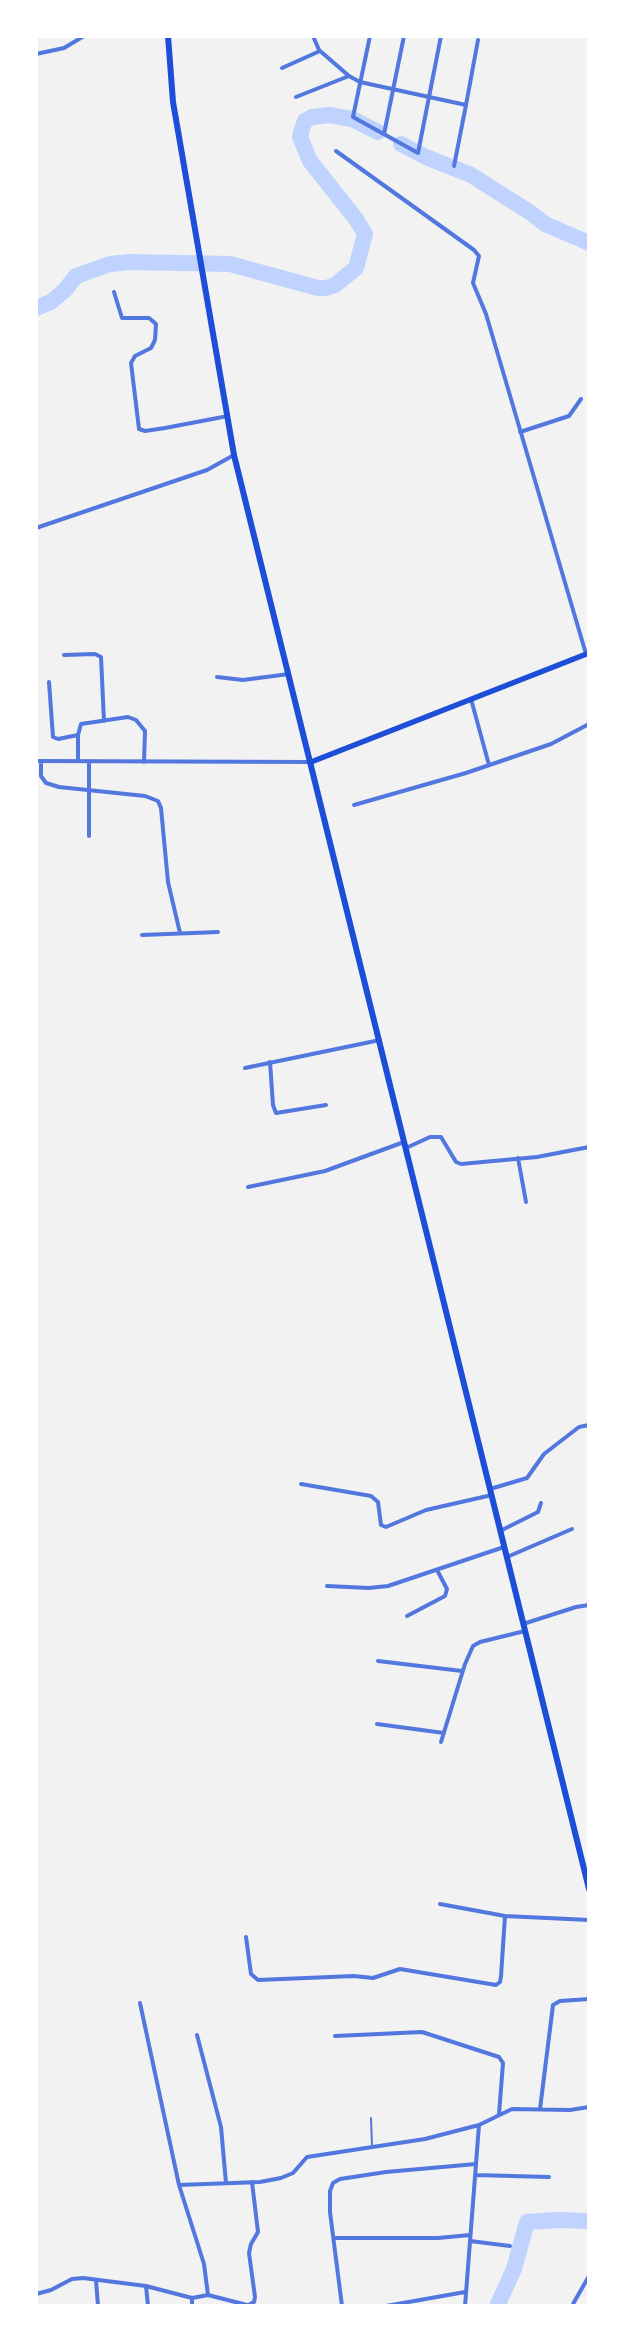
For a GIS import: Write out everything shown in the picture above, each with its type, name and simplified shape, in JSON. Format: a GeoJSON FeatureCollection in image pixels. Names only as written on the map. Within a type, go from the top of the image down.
{"type":"FeatureCollection","features":[{"type":"Feature","properties":{"kind":"highway"},"geometry":{"type":"LineString","coordinates":[[168,36],[174,102],[234,455],[589,1889]]}},
{"type":"Feature","properties":{"kind":"main road"},"geometry":{"type":"LineString","coordinates":[[311,762],[587,654]]}},
{"type":"Feature","properties":{"kind":"street"},"geometry":{"type":"LineString","coordinates":[[36,54],[64,48],[84,36]]}},
{"type":"Feature","properties":{"kind":"street"},"geometry":{"type":"LineString","coordinates":[[314,36],[320,50],[349,76],[360,82],[466,105]]}},
{"type":"Feature","properties":{"kind":"street"},"geometry":{"type":"LineString","coordinates":[[370,36],[353,117],[418,153],[440,36]]}},
{"type":"Feature","properties":{"kind":"street"},"geometry":{"type":"LineString","coordinates":[[384,134],[404,36]]}},
{"type":"Feature","properties":{"kind":"street"},"geometry":{"type":"LineString","coordinates":[[454,166],[478,40]]}},
{"type":"Feature","properties":{"kind":"street"},"geometry":{"type":"LineString","coordinates":[[282,68],[320,50]]}},
{"type":"Feature","properties":{"kind":"street"},"geometry":{"type":"LineString","coordinates":[[296,97],[349,76]]}},
{"type":"Feature","properties":{"kind":"street"},"geometry":{"type":"LineString","coordinates":[[336,151],[477,253],[479,258],[473,283],[486,314],[587,654]]}},
{"type":"Feature","properties":{"kind":"street"},"geometry":{"type":"LineString","coordinates":[[114,292],[122,318],[149,318],[156,324],[155,340],[150,348],[135,356],[131,363],[139,429],[145,431],[228,416]]}},
{"type":"Feature","properties":{"kind":"street"},"geometry":{"type":"LineString","coordinates":[[520,432],[569,416],[581,399]]}},
{"type":"Feature","properties":{"kind":"street"},"geometry":{"type":"LineString","coordinates":[[36,528],[207,470],[234,455]]}},
{"type":"Feature","properties":{"kind":"street"},"geometry":{"type":"LineString","coordinates":[[64,655],[95,654],[101,657],[104,721]]}},
{"type":"Feature","properties":{"kind":"street"},"geometry":{"type":"LineString","coordinates":[[217,677],[243,680],[289,674]]}},
{"type":"Feature","properties":{"kind":"street"},"geometry":{"type":"LineString","coordinates":[[48,682],[53,737],[58,739],[78,735]]}},
{"type":"Feature","properties":{"kind":"street"},"geometry":{"type":"LineString","coordinates":[[470,699],[489,765]]}},
{"type":"Feature","properties":{"kind":"street"},"geometry":{"type":"LineString","coordinates":[[78,761],[78,735],[81,724],[128,717],[141,725],[146,739],[144,762]]}},
{"type":"Feature","properties":{"kind":"street"},"geometry":{"type":"LineString","coordinates":[[354,806],[551,744],[589,724]]}},
{"type":"Feature","properties":{"kind":"street"},"geometry":{"type":"LineString","coordinates":[[180,933],[168,882],[160,804],[154,798],[145,796],[59,787],[46,783],[41,776],[38,761],[311,762]]}},
{"type":"Feature","properties":{"kind":"street"},"geometry":{"type":"LineString","coordinates":[[88,761],[89,836]]}},
{"type":"Feature","properties":{"kind":"street"},"geometry":{"type":"LineString","coordinates":[[142,935],[218,932]]}},
{"type":"Feature","properties":{"kind":"street"},"geometry":{"type":"LineString","coordinates":[[245,1068],[380,1040]]}},
{"type":"Feature","properties":{"kind":"street"},"geometry":{"type":"LineString","coordinates":[[270,1062],[273,1105],[276,1113],[326,1105]]}},
{"type":"Feature","properties":{"kind":"street"},"geometry":{"type":"LineString","coordinates":[[248,1187],[325,1171],[437,1136],[444,1139],[456,1162],[461,1164],[518,1158],[589,1147]]}},
{"type":"Feature","properties":{"kind":"street"},"geometry":{"type":"LineString","coordinates":[[518,1158],[526,1202]]}},
{"type":"Feature","properties":{"kind":"street"},"geometry":{"type":"LineString","coordinates":[[301,1484],[371,1496],[378,1502],[381,1524],[386,1527],[426,1510],[491,1492],[527,1478],[544,1454],[579,1427],[589,1425]]}},
{"type":"Feature","properties":{"kind":"street"},"geometry":{"type":"LineString","coordinates":[[500,1531],[538,1512],[541,1503]]}},
{"type":"Feature","properties":{"kind":"street"},"geometry":{"type":"LineString","coordinates":[[507,1557],[572,1529]]}},
{"type":"Feature","properties":{"kind":"street"},"geometry":{"type":"LineString","coordinates":[[327,1586],[369,1588],[388,1586],[504,1547]]}},
{"type":"Feature","properties":{"kind":"street"},"geometry":{"type":"LineString","coordinates":[[407,1616],[445,1596],[447,1589],[437,1570]]}},
{"type":"Feature","properties":{"kind":"street"},"geometry":{"type":"LineString","coordinates":[[523,1624],[588,1606],[589,1612]]}},
{"type":"Feature","properties":{"kind":"street"},"geometry":{"type":"LineString","coordinates":[[441,1742],[462,1671],[473,1646],[480,1642],[525,1631]]}},
{"type":"Feature","properties":{"kind":"street"},"geometry":{"type":"LineString","coordinates":[[378,1661],[462,1671]]}},
{"type":"Feature","properties":{"kind":"street"},"geometry":{"type":"LineString","coordinates":[[377,1724],[444,1733]]}},
{"type":"Feature","properties":{"kind":"street"},"geometry":{"type":"LineString","coordinates":[[440,1904],[505,1916],[589,1920]]}},
{"type":"Feature","properties":{"kind":"street"},"geometry":{"type":"LineString","coordinates":[[246,1937],[250,1974],[258,1980],[354,1976],[373,1978],[396,1969],[496,1985],[500,1982],[501,1976],[505,1916]]}},
{"type":"Feature","properties":{"kind":"street"},"geometry":{"type":"LineString","coordinates":[[540,2109],[553,2005],[560,2001],[589,1999]]}},
{"type":"Feature","properties":{"kind":"street"},"geometry":{"type":"LineString","coordinates":[[140,2003],[179,2186],[204,2264],[208,2295]]}},
{"type":"Feature","properties":{"kind":"street"},"geometry":{"type":"LineString","coordinates":[[335,2036],[422,2032],[499,2057],[503,2063],[499,2114]]}},
{"type":"Feature","properties":{"kind":"street"},"geometry":{"type":"LineString","coordinates":[[196,2035],[220,2127],[226,2183]]}},
{"type":"Feature","properties":{"kind":"street"},"geometry":{"type":"LineString","coordinates":[[179,2186],[252,2182],[281,2178],[293,2173],[310,2156],[425,2139],[479,2125],[512,2109],[570,2110],[589,2107]]}},
{"type":"Feature","properties":{"kind":"street"},"geometry":{"type":"LineString","coordinates":[[465,2306],[479,2125]]}},
{"type":"Feature","properties":{"kind":"street"},"geometry":{"type":"LineString","coordinates":[[342,2306],[330,2205],[331,2186],[334,2182],[405,2169],[476,2164]]}},
{"type":"Feature","properties":{"kind":"street"},"geometry":{"type":"LineString","coordinates":[[475,2175],[549,2177]]}},
{"type":"Feature","properties":{"kind":"street"},"geometry":{"type":"LineString","coordinates":[[36,2294],[51,2290],[72,2280],[96,2280],[146,2286],[192,2298],[208,2295],[247,2306],[254,2302],[249,2253],[258,2232],[252,2182]]}},
{"type":"Feature","properties":{"kind":"street"},"geometry":{"type":"LineString","coordinates":[[334,2238],[438,2238],[470,2234]]}},
{"type":"Feature","properties":{"kind":"street"},"geometry":{"type":"LineString","coordinates":[[470,2241],[510,2246]]}},
{"type":"Feature","properties":{"kind":"street"},"geometry":{"type":"LineString","coordinates":[[573,2304],[589,2276]]}},
{"type":"Feature","properties":{"kind":"street"},"geometry":{"type":"LineString","coordinates":[[96,2280],[98,2306]]}},
{"type":"Feature","properties":{"kind":"street"},"geometry":{"type":"LineString","coordinates":[[146,2286],[148,2306]]}},
{"type":"Feature","properties":{"kind":"street"},"geometry":{"type":"LineString","coordinates":[[386,2306],[465,2292]]}},
{"type":"Feature","properties":{"kind":"street"},"geometry":{"type":"LineString","coordinates":[[192,2298],[192,2306]]}},
{"type":"Feature","properties":{"kind":"lane"},"geometry":{"type":"LineString","coordinates":[[371,2118],[372,2148]]}},
{"type":"Feature","properties":{"kind":"waterway"},"geometry":{"type":"LineString","coordinates":[[36,308],[51,302],[65,290],[76,276],[110,264],[130,262],[230,264],[318,288],[335,285],[356,268],[365,234],[356,219],[310,161],[300,137],[302,129],[305,121],[312,117],[329,115],[352,119],[378,132]]}},
{"type":"Feature","properties":{"kind":"waterway"},"geometry":{"type":"LineString","coordinates":[[401,144],[426,157],[471,175],[545,224],[589,243]]}},
{"type":"Feature","properties":{"kind":"waterway"},"geometry":{"type":"LineString","coordinates":[[497,2306],[514,2269],[527,2222],[589,2221]]}}]}
